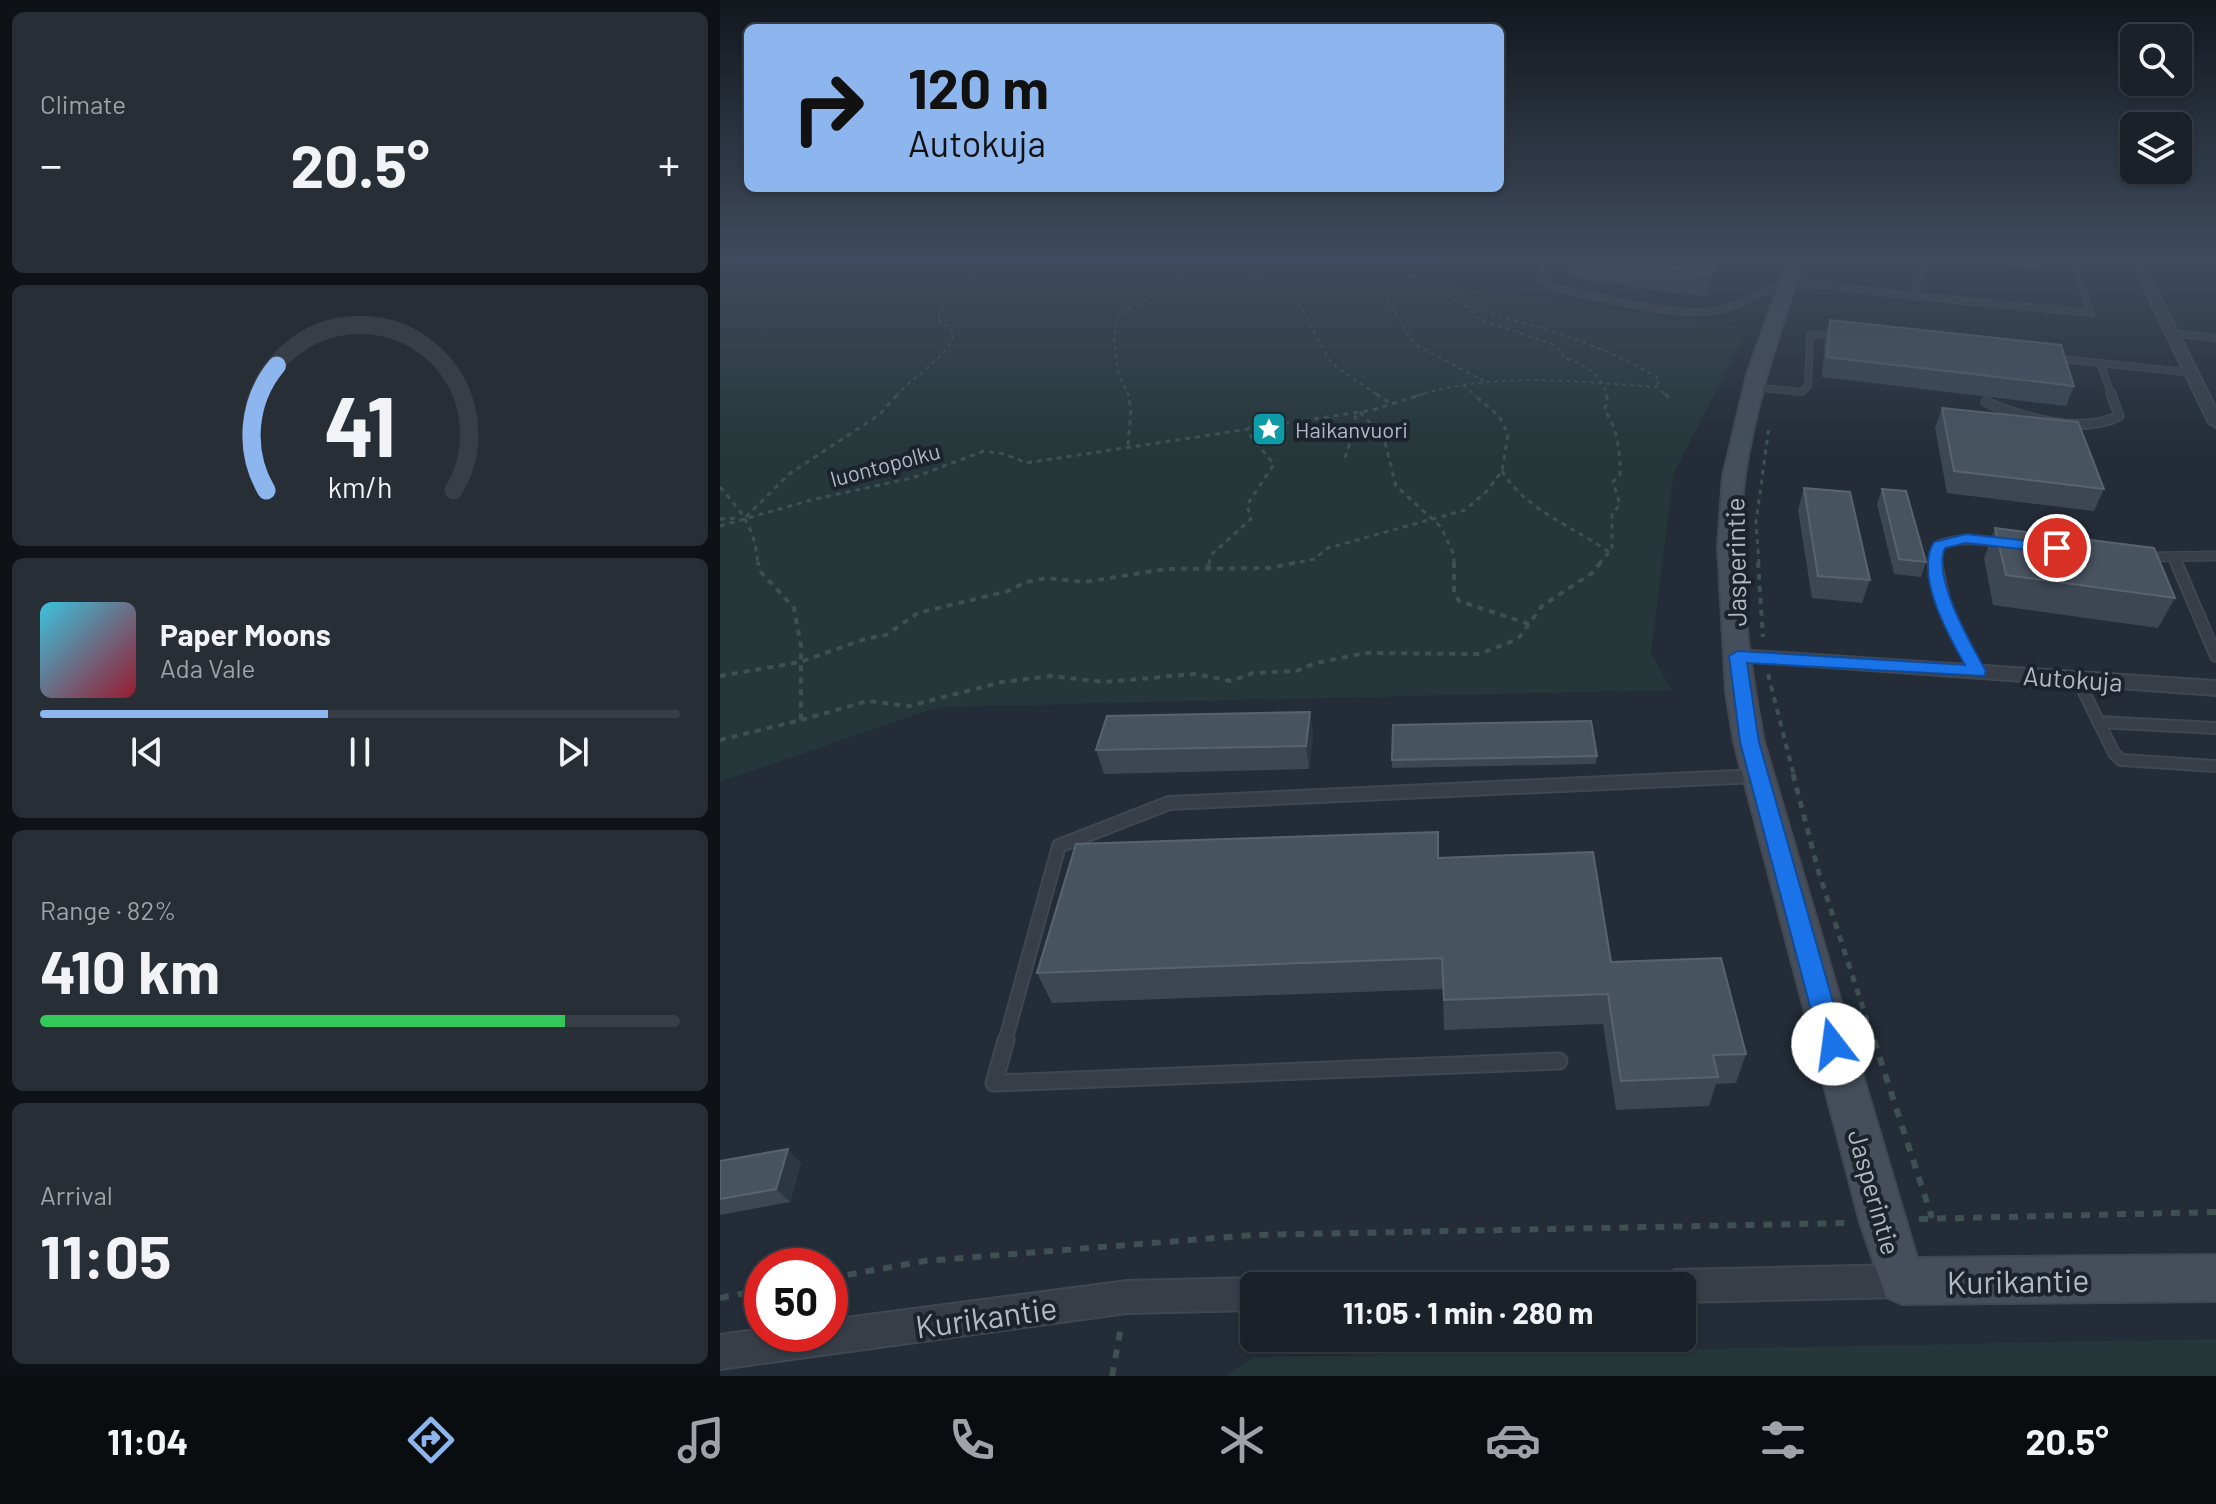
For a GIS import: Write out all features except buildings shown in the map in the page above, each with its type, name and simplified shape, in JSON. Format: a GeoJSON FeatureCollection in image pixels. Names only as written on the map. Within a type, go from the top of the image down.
{"type":"FeatureCollection","features":[{"type":"Feature","properties":{"kind":"main road","name":"Jasperintie"},"geometry":{"type":"LineString","coordinates":[[1779,325],[1765,389],[1734,476],[1730,546],[1751,656],[1742,704],[1882,1222],[1902,1281]]}},
{"type":"Feature","properties":{"kind":"main road","name":"Kurikantie"},"geometry":{"type":"LineString","coordinates":[[1902,1281],[2216,1278]]}},
{"type":"Feature","properties":{"kind":"street"},"geometry":{"type":"LineString","coordinates":[[2169,325],[2216,423]]}},
{"type":"Feature","properties":{"kind":"street","name":"Autokuja"},"geometry":{"type":"LineString","coordinates":[[1751,656],[2216,688]]}},
{"type":"Feature","properties":{"kind":"street","name":"Kurikantie"},"geometry":{"type":"LineString","coordinates":[[1696,1286],[1902,1281]]}},
{"type":"Feature","properties":{"kind":"street","name":"Kurikantie"},"geometry":{"type":"LineString","coordinates":[[720,1352],[1127,1297],[1240,1294]]}},
{"type":"Feature","properties":{"kind":"lane"},"geometry":{"type":"LineString","coordinates":[[1765,389],[1802,392],[1808,386],[1810,335],[1819,332],[1853,335]]}},
{"type":"Feature","properties":{"kind":"lane"},"geometry":{"type":"LineString","coordinates":[[2173,333],[2216,338]]}},
{"type":"Feature","properties":{"kind":"lane"},"geometry":{"type":"LineString","coordinates":[[2038,356],[2194,373]]}},
{"type":"Feature","properties":{"kind":"lane"},"geometry":{"type":"LineString","coordinates":[[1986,402],[2000,410],[2042,417],[2095,424],[2113,422],[2119,416],[2100,363]]}},
{"type":"Feature","properties":{"kind":"lane"},"geometry":{"type":"LineString","coordinates":[[1977,671],[1958,637],[1936,579],[1934,557],[1939,545],[1949,541],[1966,539],[2012,543]]}},
{"type":"Feature","properties":{"kind":"lane"},"geometry":{"type":"LineString","coordinates":[[2133,556],[2216,556]]}},
{"type":"Feature","properties":{"kind":"lane"},"geometry":{"type":"LineString","coordinates":[[2174,557],[2216,656]]}},
{"type":"Feature","properties":{"kind":"lane"},"geometry":{"type":"LineString","coordinates":[[2077,678],[2114,753],[2121,760],[2216,766]]}},
{"type":"Feature","properties":{"kind":"lane"},"geometry":{"type":"LineString","coordinates":[[2098,722],[2216,728]]}},
{"type":"Feature","properties":{"kind":"lane"},"geometry":{"type":"LineString","coordinates":[[1559,1061],[994,1083],[1059,846],[1169,803],[1759,776]]}},
{"type":"Feature","properties":{"kind":"path"},"geometry":{"type":"LineString","coordinates":[[720,526],[746,517],[789,474],[880,414],[911,379],[950,348],[954,333],[945,325]]}},
{"type":"Feature","properties":{"kind":"path"},"geometry":{"type":"LineString","coordinates":[[1116,325],[1114,338],[1118,372],[1128,391],[1131,410],[1128,445]]}},
{"type":"Feature","properties":{"kind":"path"},"geometry":{"type":"LineString","coordinates":[[1311,325],[1331,363],[1391,404]]}},
{"type":"Feature","properties":{"kind":"path"},"geometry":{"type":"LineString","coordinates":[[1402,325],[1418,346],[1488,383]]}},
{"type":"Feature","properties":{"kind":"path"},"geometry":{"type":"LineString","coordinates":[[720,740],[868,701],[909,706],[1002,682],[1051,676],[1105,682],[1195,674],[1231,681],[1253,673],[1296,671],[1316,663],[1365,653],[1479,654],[1518,639],[1542,606],[1592,573],[1612,549],[1609,537],[1615,523],[1612,514],[1620,505],[1613,482],[1620,475],[1621,462],[1611,419],[1604,409],[1608,402],[1601,376],[1589,367],[1563,357],[1562,351],[1552,344],[1496,325]]}},
{"type":"Feature","properties":{"kind":"path"},"geometry":{"type":"LineString","coordinates":[[1531,325],[1552,330],[1631,361],[1659,378],[1657,387],[1669,398]]}},
{"type":"Feature","properties":{"kind":"path","name":"luontopolku"},"geometry":{"type":"LineString","coordinates":[[746,517],[912,478],[984,451],[1005,454],[1026,463],[1358,412],[1444,387],[1463,385],[1605,384],[1657,387]]}},
{"type":"Feature","properties":{"kind":"path"},"geometry":{"type":"LineString","coordinates":[[1463,385],[1499,416],[1508,434],[1502,471],[1504,479],[1524,497],[1587,534],[1609,552]]}},
{"type":"Feature","properties":{"kind":"path"},"geometry":{"type":"LineString","coordinates":[[1765,389],[1770,419],[1756,522],[1751,656],[1932,1218]]}},
{"type":"Feature","properties":{"kind":"path"},"geometry":{"type":"LineString","coordinates":[[1358,412],[1384,438],[1396,486],[1441,527],[1454,555],[1454,593],[1459,601],[1530,624]]}},
{"type":"Feature","properties":{"kind":"path"},"geometry":{"type":"LineString","coordinates":[[1345,458],[1358,412]]}},
{"type":"Feature","properties":{"kind":"path"},"geometry":{"type":"LineString","coordinates":[[1207,570],[1211,555],[1251,519],[1247,505],[1274,464],[1251,437],[1248,427]]}},
{"type":"Feature","properties":{"kind":"path"},"geometry":{"type":"LineString","coordinates":[[720,676],[800,662],[865,639],[886,635],[918,613],[1008,591],[1026,582],[1047,578],[1085,582],[1166,569],[1270,568],[1314,559],[1328,548],[1465,510],[1486,492],[1502,471]]}},
{"type":"Feature","properties":{"kind":"path"},"geometry":{"type":"LineString","coordinates":[[720,487],[746,517],[755,535],[759,570],[794,608],[801,646],[801,720]]}},
{"type":"Feature","properties":{"kind":"path"},"geometry":{"type":"LineString","coordinates":[[720,519],[746,517]]}},
{"type":"Feature","properties":{"kind":"path"},"geometry":{"type":"LineString","coordinates":[[848,1275],[925,1261],[1254,1235],[2216,1212]]}},
{"type":"Feature","properties":{"kind":"path"},"geometry":{"type":"LineString","coordinates":[[720,1298],[744,1293]]}},
{"type":"Feature","properties":{"kind":"path"},"geometry":{"type":"LineString","coordinates":[[1112,1376],[1127,1297]]}},
{"type":"Feature","properties":{"kind":"shaded area"},"geometry":{"type":"Polygon","coordinates":[[[720,325],[1728,325],[1748,328],[1674,473],[1651,654],[1672,690],[938,707],[720,782],[720,325]]]}},
{"type":"Feature","properties":{"kind":"shaded area"},"geometry":{"type":"Polygon","coordinates":[[[2216,1339],[2216,1376],[1226,1376],[1254,1357],[1696,1352],[1696,1349],[2216,1339]]]}},
{"type":"Feature","properties":{"kind":"place","name":"Haikanvuori"},"geometry":{"type":"Point","coordinates":[1269,429]}},
{"type":"Feature","properties":{"kind":"route"},"geometry":{"type":"LineString","coordinates":[[1833,1044],[1749,742],[1740,692],[1738,656],[1977,671],[1958,637],[1936,579],[1934,557],[1939,545],[1966,539],[2057,548]]}}]}
